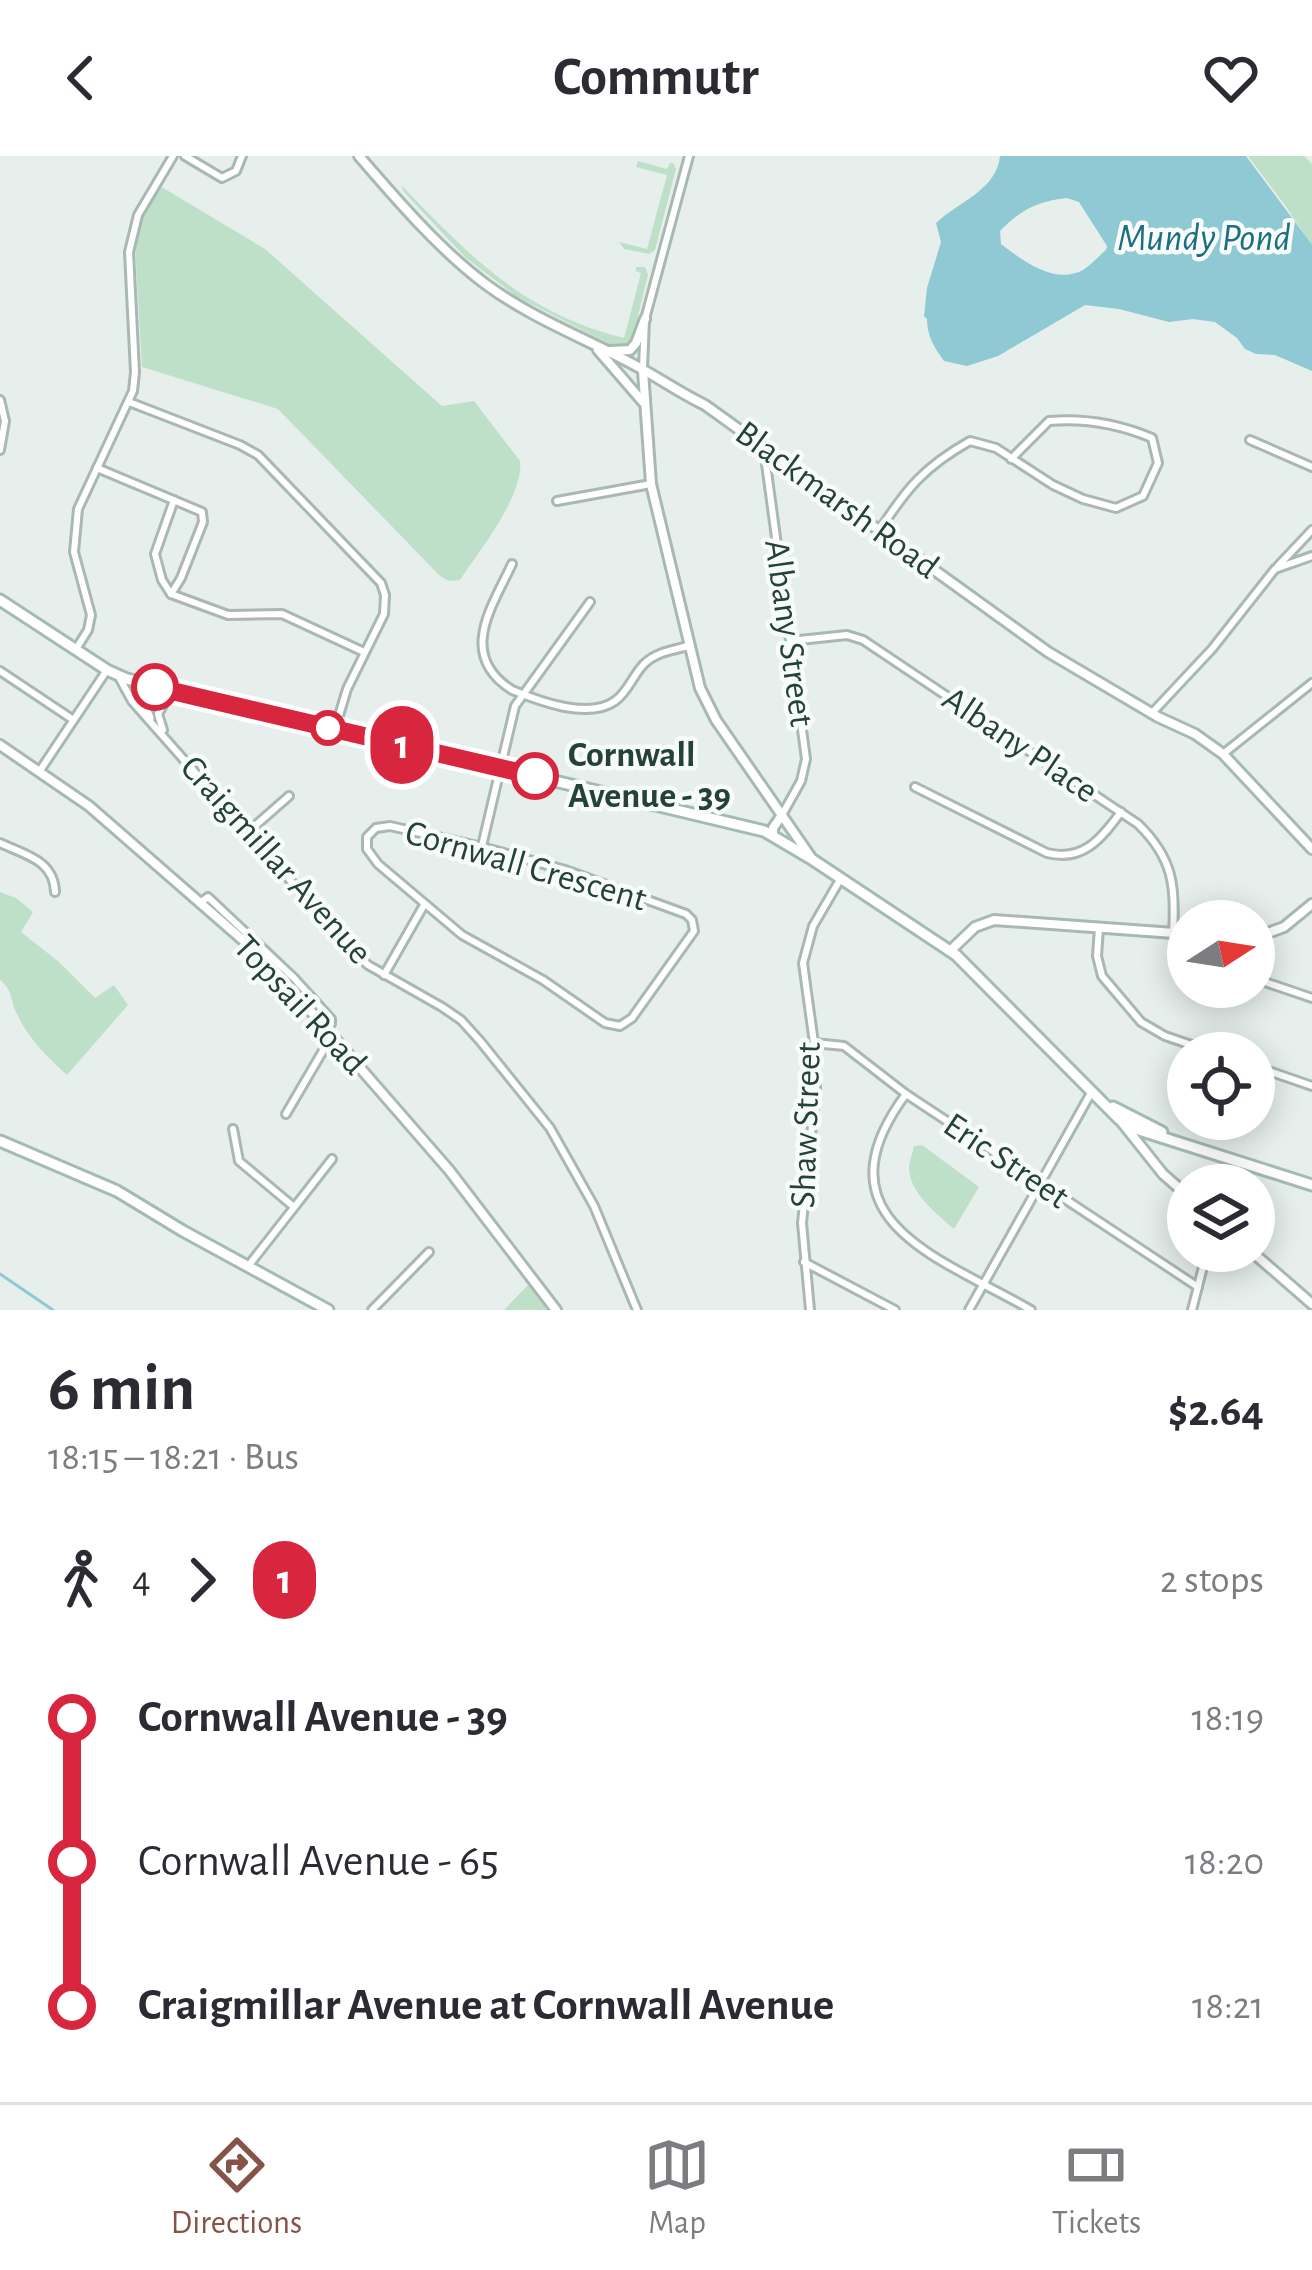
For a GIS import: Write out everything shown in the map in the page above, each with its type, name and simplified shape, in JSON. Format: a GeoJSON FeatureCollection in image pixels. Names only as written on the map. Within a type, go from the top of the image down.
{"type":"FeatureCollection","features":[{"type":"Feature","properties":{"kind":"main road"},"geometry":{"type":"LineString","coordinates":[[0,600],[107,670],[147,685],[747,826],[773,836],[950,951],[1119,1119],[1190,1147]]}},
{"type":"Feature","properties":{"kind":"main road"},"geometry":{"type":"LineString","coordinates":[[147,685],[143,704],[149,718]]}},
{"type":"Feature","properties":{"kind":"main road"},"geometry":{"type":"LineString","coordinates":[[1095,1096],[1156,1136],[1312,1185]]}},
{"type":"Feature","properties":{"kind":"main road"},"geometry":{"type":"LineString","coordinates":[[0,1141],[116,1191],[328,1310]]}},
{"type":"Feature","properties":{"kind":"street"},"geometry":{"type":"LineString","coordinates":[[76,649],[91,615],[76,563],[78,508],[129,402],[135,378],[128,268],[131,239],[138,215],[173,156]]}},
{"type":"Feature","properties":{"kind":"street"},"geometry":{"type":"LineString","coordinates":[[184,156],[222,178],[236,171],[242,156]]}},
{"type":"Feature","properties":{"kind":"street","name":"Blackmarsh Road"},"geometry":{"type":"LineString","coordinates":[[359,156],[479,280],[510,302],[705,405],[1048,652],[1196,734],[1223,754],[1312,849]]}},
{"type":"Feature","properties":{"kind":"street"},"geometry":{"type":"LineString","coordinates":[[596,347],[616,352],[630,350],[636,343],[689,156]]}},
{"type":"Feature","properties":{"kind":"street"},"geometry":{"type":"LineString","coordinates":[[645,319],[644,404],[651,484],[688,646],[707,705],[810,858]]}},
{"type":"Feature","properties":{"kind":"street"},"geometry":{"type":"LineString","coordinates":[[596,347],[644,404]]}},
{"type":"Feature","properties":{"kind":"street"},"geometry":{"type":"LineString","coordinates":[[644,404],[650,392],[663,383]]}},
{"type":"Feature","properties":{"kind":"street"},"geometry":{"type":"LineString","coordinates":[[0,400],[5,421],[0,450]]}},
{"type":"Feature","properties":{"kind":"street"},"geometry":{"type":"LineString","coordinates":[[129,402],[258,455],[373,573],[383,589],[386,608],[345,694],[335,729]]}},
{"type":"Feature","properties":{"kind":"street"},"geometry":{"type":"LineString","coordinates":[[879,531],[910,485],[944,455],[970,441],[996,448],[1011,459],[1052,484],[1083,499],[1116,508],[1144,496],[1158,463],[1151,438],[1123,426],[1067,419],[1049,421],[1011,459]]}},
{"type":"Feature","properties":{"kind":"street"},"geometry":{"type":"LineString","coordinates":[[1250,440],[1312,467]]}},
{"type":"Feature","properties":{"kind":"street","name":"Albany Street"},"geometry":{"type":"LineString","coordinates":[[764,445],[806,759],[801,781],[773,828],[773,836]]}},
{"type":"Feature","properties":{"kind":"street"},"geometry":{"type":"LineString","coordinates":[[97,469],[198,509],[204,520],[171,594]]}},
{"type":"Feature","properties":{"kind":"street"},"geometry":{"type":"LineString","coordinates":[[557,501],[651,484]]}},
{"type":"Feature","properties":{"kind":"street"},"geometry":{"type":"LineString","coordinates":[[174,500],[155,554],[171,594],[228,615],[281,614],[364,652]]}},
{"type":"Feature","properties":{"kind":"street"},"geometry":{"type":"LineString","coordinates":[[1152,713],[1312,530]]}},
{"type":"Feature","properties":{"kind":"street"},"geometry":{"type":"LineString","coordinates":[[1275,569],[1312,556]]}},
{"type":"Feature","properties":{"kind":"street"},"geometry":{"type":"LineString","coordinates":[[512,565],[483,626],[481,641],[497,677],[523,694],[578,708],[603,706],[618,699],[654,656],[688,646]]}},
{"type":"Feature","properties":{"kind":"street"},"geometry":{"type":"LineString","coordinates":[[482,847],[512,717],[523,694],[590,602]]}},
{"type":"Feature","properties":{"kind":"street","name":"Albany Place"},"geometry":{"type":"LineString","coordinates":[[790,641],[830,635],[863,640],[1120,812],[1149,835],[1169,867],[1174,900]]}},
{"type":"Feature","properties":{"kind":"street"},"geometry":{"type":"LineString","coordinates":[[39,772],[107,670]]}},
{"type":"Feature","properties":{"kind":"street"},"geometry":{"type":"LineString","coordinates":[[0,671],[73,719]]}},
{"type":"Feature","properties":{"kind":"street","name":"Craigmillar Avenue"},"geometry":{"type":"LineString","coordinates":[[119,676],[132,701],[349,947],[383,976],[442,1006],[480,1041],[550,1128],[594,1206],[637,1310]]}},
{"type":"Feature","properties":{"kind":"street"},"geometry":{"type":"LineString","coordinates":[[1223,754],[1312,683]]}},
{"type":"Feature","properties":{"kind":"street","name":"Craigmillar Avenue"},"geometry":{"type":"LineString","coordinates":[[171,691],[158,717],[171,743]]}},
{"type":"Feature","properties":{"kind":"street","name":"Topsail Road"},"geometry":{"type":"LineString","coordinates":[[0,745],[88,806],[268,962],[448,1171],[556,1310]]}},
{"type":"Feature","properties":{"kind":"street"},"geometry":{"type":"LineString","coordinates":[[915,787],[1062,857],[1075,855],[1102,838],[1120,812]]}},
{"type":"Feature","properties":{"kind":"street"},"geometry":{"type":"LineString","coordinates":[[248,832],[289,796]]}},
{"type":"Feature","properties":{"kind":"street","name":"Cornwall Crescent"},"geometry":{"type":"LineString","coordinates":[[390,826],[482,847],[566,870],[686,914],[694,931],[632,1018],[614,1026],[462,935],[424,905],[366,845],[372,831],[390,826]]}},
{"type":"Feature","properties":{"kind":"street"},"geometry":{"type":"LineString","coordinates":[[0,843],[47,867],[56,892]]}},
{"type":"Feature","properties":{"kind":"street","name":"Shaw Street"},"geometry":{"type":"LineString","coordinates":[[809,1310],[802,1223],[816,1088],[804,953],[813,926],[841,878]]}},
{"type":"Feature","properties":{"kind":"street"},"geometry":{"type":"LineString","coordinates":[[1275,932],[1312,904]]}},
{"type":"Feature","properties":{"kind":"street"},"geometry":{"type":"LineString","coordinates":[[383,976],[424,905]]}},
{"type":"Feature","properties":{"kind":"street"},"geometry":{"type":"LineString","coordinates":[[950,951],[975,927],[994,920],[1167,933]]}},
{"type":"Feature","properties":{"kind":"street"},"geometry":{"type":"LineString","coordinates":[[1099,928],[1097,956],[1102,976],[1141,1022],[1167,1037]]}},
{"type":"Feature","properties":{"kind":"street"},"geometry":{"type":"LineString","coordinates":[[1275,985],[1312,998]]}},
{"type":"Feature","properties":{"kind":"street"},"geometry":{"type":"LineString","coordinates":[[286,1114],[328,1034]]}},
{"type":"Feature","properties":{"kind":"street","name":"Eric Street"},"geometry":{"type":"LineString","coordinates":[[814,1043],[844,1046],[906,1094],[1198,1287]]}},
{"type":"Feature","properties":{"kind":"street"},"geometry":{"type":"LineString","coordinates":[[1275,1073],[1312,1086]]}},
{"type":"Feature","properties":{"kind":"street"},"geometry":{"type":"LineString","coordinates":[[906,1094],[883,1132],[874,1179],[878,1199],[892,1222],[919,1249],[1031,1310]]}},
{"type":"Feature","properties":{"kind":"street"},"geometry":{"type":"LineString","coordinates":[[969,1310],[1039,1184],[1095,1096]]}},
{"type":"Feature","properties":{"kind":"street"},"geometry":{"type":"LineString","coordinates":[[1119,1119],[1167,1175]]}},
{"type":"Feature","properties":{"kind":"street"},"geometry":{"type":"LineString","coordinates":[[1136,1125],[1150,1158]]}},
{"type":"Feature","properties":{"kind":"street"},"geometry":{"type":"LineString","coordinates":[[233,1130],[239,1161],[294,1207]]}},
{"type":"Feature","properties":{"kind":"street"},"geometry":{"type":"LineString","coordinates":[[1146,1148],[1156,1136]]}},
{"type":"Feature","properties":{"kind":"street"},"geometry":{"type":"LineString","coordinates":[[248,1267],[332,1159]]}},
{"type":"Feature","properties":{"kind":"street"},"geometry":{"type":"LineString","coordinates":[[372,1310],[430,1252]]}},
{"type":"Feature","properties":{"kind":"street"},"geometry":{"type":"LineString","coordinates":[[804,1262],[895,1310]]}},
{"type":"Feature","properties":{"kind":"street"},"geometry":{"type":"LineString","coordinates":[[1275,1271],[1310,1299]]}},
{"type":"Feature","properties":{"kind":"street"},"geometry":{"type":"LineString","coordinates":[[1192,1310],[1202,1272]]}},
{"type":"Feature","properties":{"kind":"green space"},"geometry":{"type":"Polygon","coordinates":[[[1248,156],[1304,156],[1312,164],[1312,247],[1287,208],[1248,156]]]}},
{"type":"Feature","properties":{"kind":"green space"},"geometry":{"type":"Polygon","coordinates":[[[638,161],[667,169],[673,163],[676,169],[655,250],[649,254],[624,249],[619,242],[647,249],[667,175],[636,167],[638,161]]]}},
{"type":"Feature","properties":{"kind":"green space"},"geometry":{"type":"Polygon","coordinates":[[[401,185],[501,279],[588,327],[624,338],[641,273],[636,267],[645,267],[648,275],[632,341],[624,347],[613,346],[516,296],[465,257],[401,185]]]}},
{"type":"Feature","properties":{"kind":"green space"},"geometry":{"type":"Polygon","coordinates":[[[160,186],[265,249],[442,406],[474,401],[520,461],[508,506],[460,580],[440,576],[278,409],[142,367],[135,246],[143,216],[160,186]]]}},
{"type":"Feature","properties":{"kind":"green space"},"geometry":{"type":"Polygon","coordinates":[[[0,892],[33,912],[21,932],[95,998],[114,985],[128,1005],[67,1075],[27,1031],[0,980],[0,892]]]}},
{"type":"Feature","properties":{"kind":"green space"},"geometry":{"type":"Polygon","coordinates":[[[922,1145],[979,1187],[954,1229],[913,1185],[909,1163],[914,1146],[922,1145]]]}},
{"type":"Feature","properties":{"kind":"green space"},"geometry":{"type":"Polygon","coordinates":[[[530,1283],[551,1310],[504,1310],[530,1283]]]}},
{"type":"Feature","properties":{"kind":"water","name":"Mundy Pond"},"geometry":{"type":"Polygon","coordinates":[[[1000,156],[1246,156],[1312,245],[1312,371],[1275,355],[1245,349],[1215,322],[1169,322],[1085,305],[998,356],[967,366],[944,361],[924,316],[941,242],[936,223],[984,187],[1000,156]],[[1067,198],[1030,208],[1000,231],[1001,244],[1051,273],[1083,270],[1107,246],[1079,202],[1067,198]]]}},
{"type":"Feature","properties":{"kind":"waterway"},"geometry":{"type":"LineString","coordinates":[[0,1274],[53,1310]]}},
{"type":"Feature","properties":{"kind":"bus line","name":"1"},"geometry":{"type":"LineString","coordinates":[[155,687],[535,776]]}},
{"type":"Feature","properties":{"kind":"place","name":"Cornwall Avenue - 39"},"geometry":{"type":"Point","coordinates":[535,776]}}]}
